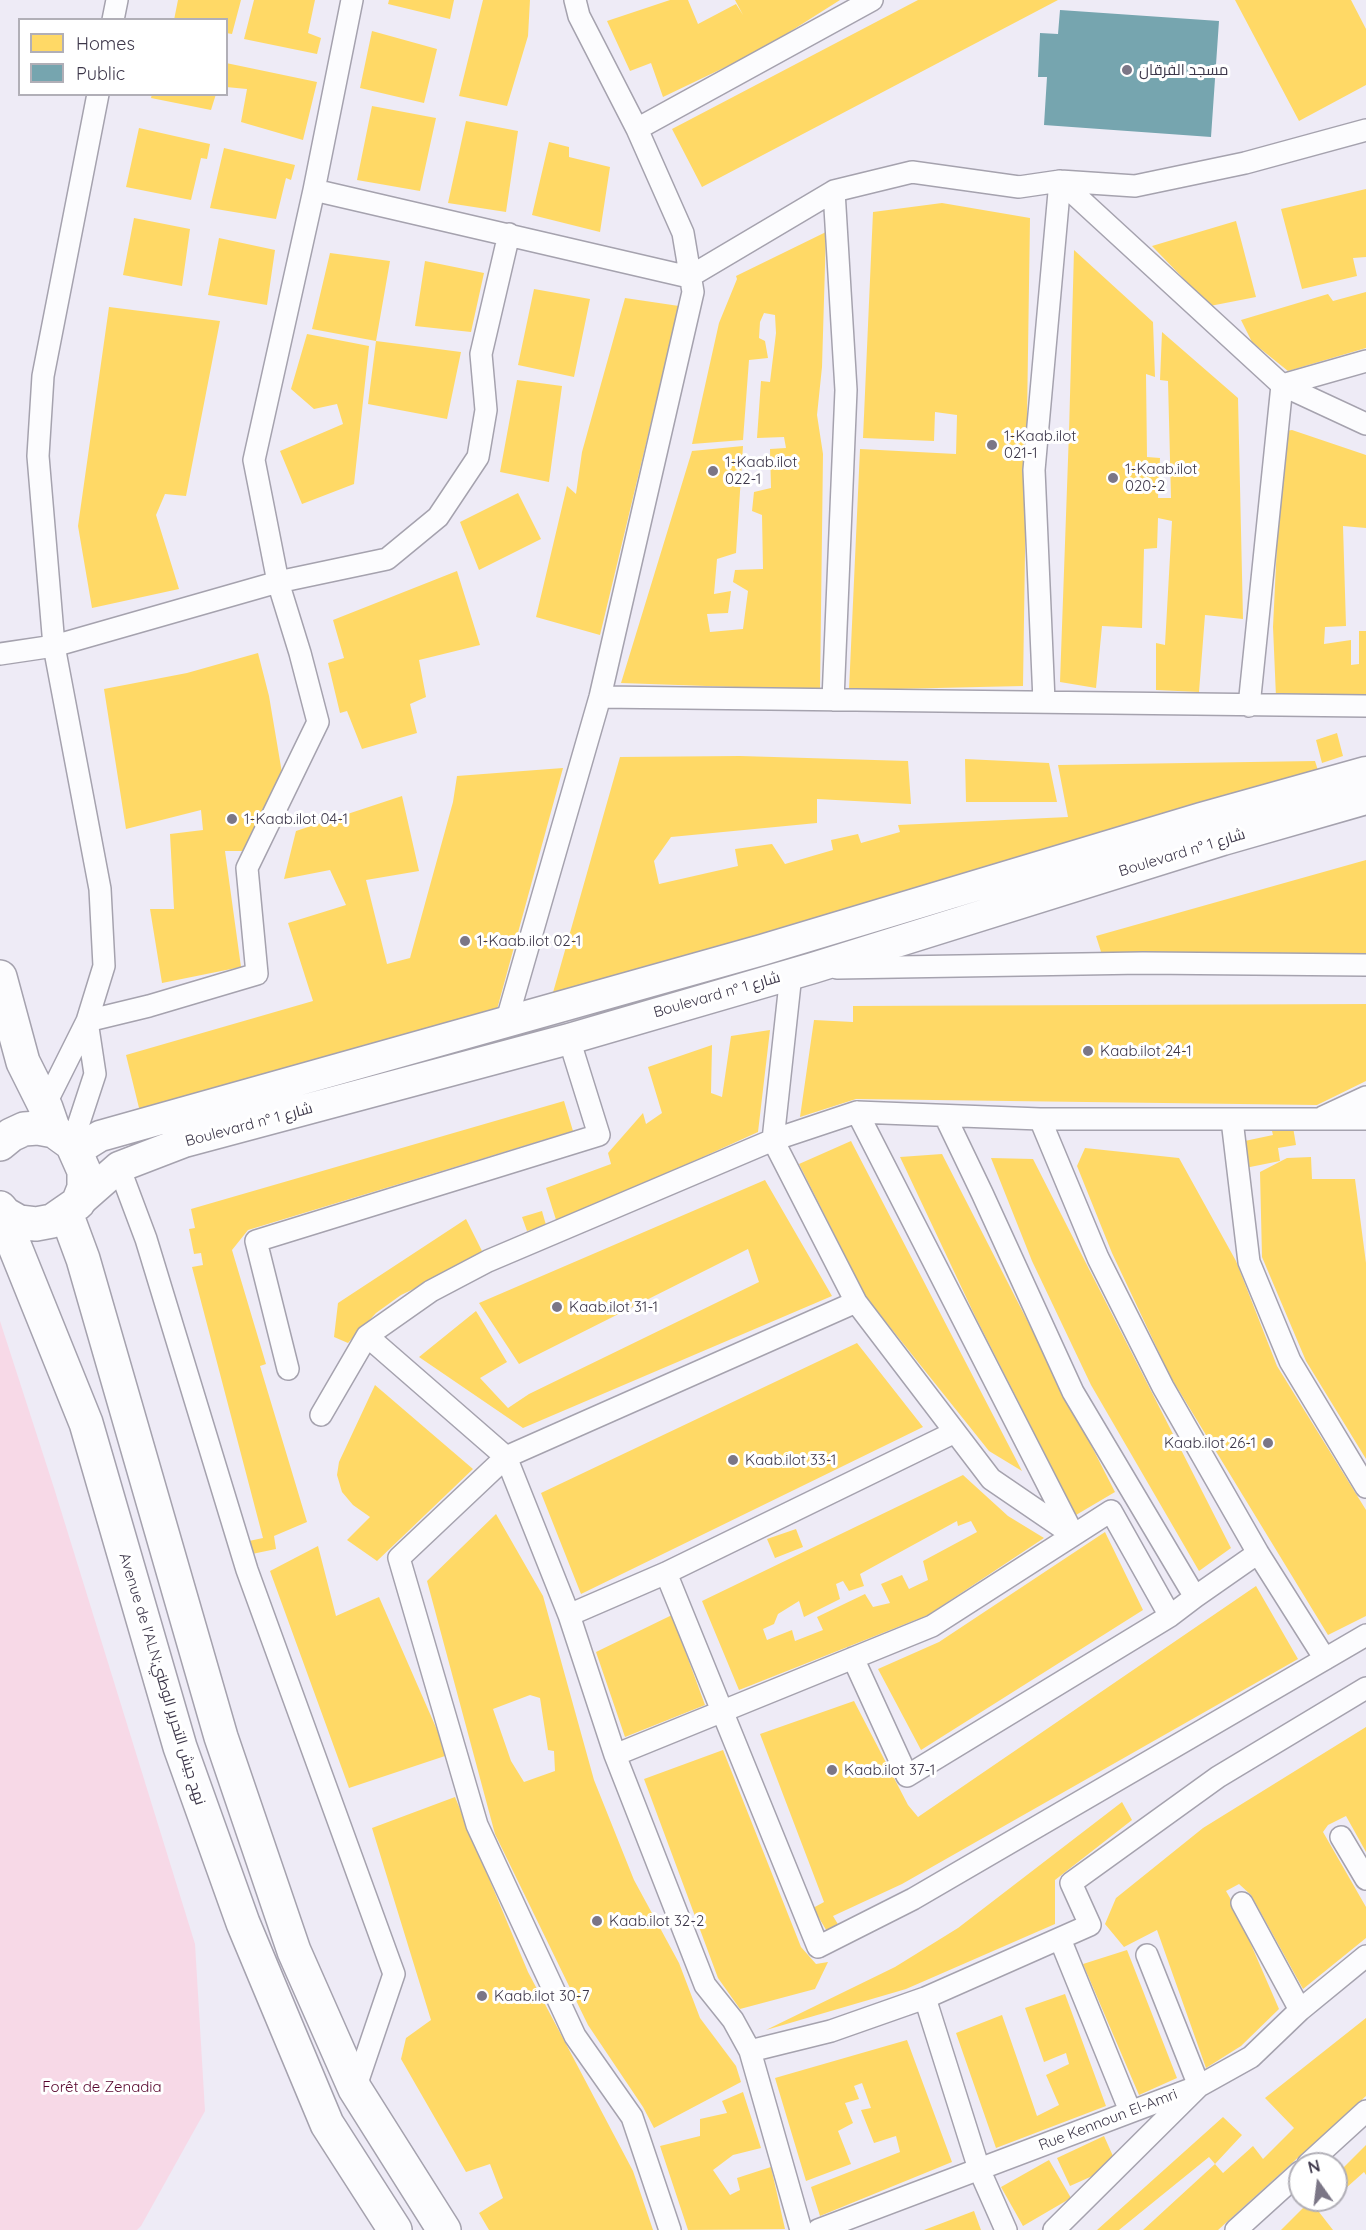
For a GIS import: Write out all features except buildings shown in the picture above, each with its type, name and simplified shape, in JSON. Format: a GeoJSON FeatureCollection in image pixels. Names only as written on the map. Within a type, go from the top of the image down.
{"type":"FeatureCollection","features":[{"type":"Feature","properties":{"kind":"main road","name":"Boulevard n° شارع 1"},"geometry":{"type":"LineString","coordinates":[[57,1132],[100,1136],[762,950],[1201,818],[1366,772]]}},
{"type":"Feature","properties":{"kind":"main road","name":"Boulevard n° شارع 1"},"geometry":{"type":"LineString","coordinates":[[72,1208],[119,1167],[184,1142],[569,1039],[802,971],[1212,844],[1366,799]]}},
{"type":"Feature","properties":{"kind":"main road"},"geometry":{"type":"LineString","coordinates":[[0,977],[23,1062],[57,1132],[84,1171],[84,1188],[72,1208],[52,1221],[36,1224],[20,1222],[5,1214],[0,1208]]}},
{"type":"Feature","properties":{"kind":"main road"},"geometry":{"type":"LineString","coordinates":[[0,1144],[10,1135],[24,1129],[57,1132]]}},
{"type":"Feature","properties":{"kind":"main road"},"geometry":{"type":"LineString","coordinates":[[72,1208],[83,1259],[221,1737],[294,1951],[355,2089],[444,2230]]}},
{"type":"Feature","properties":{"kind":"main road","name":"Avenue de l'ALN;نهج جيش التحرير الوطني"},"geometry":{"type":"LineString","coordinates":[[0,1214],[86,1424],[180,1747],[243,1923],[327,2124],[383,2226]]}},
{"type":"Feature","properties":{"kind":"street"},"geometry":{"type":"LineString","coordinates":[[113,18],[117,0]]}},
{"type":"Feature","properties":{"kind":"street"},"geometry":{"type":"LineString","coordinates":[[87,1020],[149,1006],[257,974],[247,868],[318,723],[278,582],[254,460],[314,190],[352,0]]}},
{"type":"Feature","properties":{"kind":"street"},"geometry":{"type":"LineString","coordinates":[[506,1023],[600,697],[693,292],[683,233],[637,129],[579,16],[575,0]]}},
{"type":"Feature","properties":{"kind":"street"},"geometry":{"type":"LineString","coordinates":[[637,129],[873,0]]}},
{"type":"Feature","properties":{"kind":"street"},"geometry":{"type":"LineString","coordinates":[[57,1132],[104,966],[100,889],[54,646],[38,456],[43,376],[98,96]]}},
{"type":"Feature","properties":{"kind":"street"},"geometry":{"type":"LineString","coordinates":[[314,190],[689,277],[834,191],[912,172],[1019,186],[1060,181],[1135,186],[1245,163],[1366,130]]}},
{"type":"Feature","properties":{"kind":"street"},"geometry":{"type":"LineString","coordinates":[[1060,181],[1282,385],[1366,424]]}},
{"type":"Feature","properties":{"kind":"street"},"geometry":{"type":"LineString","coordinates":[[1044,701],[1034,470],[1060,181]]}},
{"type":"Feature","properties":{"kind":"street"},"geometry":{"type":"LineString","coordinates":[[833,700],[846,390],[834,191]]}},
{"type":"Feature","properties":{"kind":"street"},"geometry":{"type":"LineString","coordinates":[[0,654],[54,646],[278,582],[387,559],[438,517],[477,457],[486,410],[481,354],[510,234]]}},
{"type":"Feature","properties":{"kind":"street"},"geometry":{"type":"LineString","coordinates":[[1282,385],[1366,361]]}},
{"type":"Feature","properties":{"kind":"street"},"geometry":{"type":"LineString","coordinates":[[1249,706],[1282,385]]}},
{"type":"Feature","properties":{"kind":"street"},"geometry":{"type":"LineString","coordinates":[[600,697],[1366,706]]}},
{"type":"Feature","properties":{"kind":"street"},"geometry":{"type":"LineString","coordinates":[[1073,1535],[991,1479],[856,1302],[773,1140],[802,971],[1143,963],[1366,965]]}},
{"type":"Feature","properties":{"kind":"street"},"geometry":{"type":"LineString","coordinates":[[57,1132],[95,1074],[87,1020]]}},
{"type":"Feature","properties":{"kind":"street"},"geometry":{"type":"LineString","coordinates":[[288,1369],[256,1241],[599,1135],[569,1039]]}},
{"type":"Feature","properties":{"kind":"street"},"geometry":{"type":"LineString","coordinates":[[1317,1119],[1366,1097]]}},
{"type":"Feature","properties":{"kind":"street"},"geometry":{"type":"LineString","coordinates":[[857,1112],[1073,1535]]}},
{"type":"Feature","properties":{"kind":"street"},"geometry":{"type":"LineString","coordinates":[[321,1415],[367,1336],[431,1291],[488,1261],[773,1140],[857,1112],[1040,1119],[1366,1119]]}},
{"type":"Feature","properties":{"kind":"street"},"geometry":{"type":"LineString","coordinates":[[945,1116],[1073,1392],[1195,1597]]}},
{"type":"Feature","properties":{"kind":"street"},"geometry":{"type":"LineString","coordinates":[[1040,1119],[1098,1258],[1158,1378],[1258,1552],[1325,1659]]}},
{"type":"Feature","properties":{"kind":"street"},"geometry":{"type":"LineString","coordinates":[[1232,1120],[1249,1262],[1290,1361],[1366,1487]]}},
{"type":"Feature","properties":{"kind":"street"},"geometry":{"type":"LineString","coordinates":[[119,1167],[146,1239],[247,1570],[394,1974],[355,2089]]}},
{"type":"Feature","properties":{"kind":"street"},"geometry":{"type":"LineString","coordinates":[[670,2230],[632,2117],[575,2036],[477,1825],[399,1558],[506,1458],[856,1302]]}},
{"type":"Feature","properties":{"kind":"street"},"geometry":{"type":"LineString","coordinates":[[367,1336],[506,1458],[569,1615],[615,1755],[705,1985],[733,2020],[750,2051],[801,2230]]}},
{"type":"Feature","properties":{"kind":"street"},"geometry":{"type":"LineString","coordinates":[[569,1615],[666,1573],[955,1432]]}},
{"type":"Feature","properties":{"kind":"street"},"geometry":{"type":"LineString","coordinates":[[615,1755],[932,1626],[1111,1511],[1170,1616]]}},
{"type":"Feature","properties":{"kind":"street"},"geometry":{"type":"LineString","coordinates":[[853,1658],[908,1776],[1170,1616],[1258,1552]]}},
{"type":"Feature","properties":{"kind":"street"},"geometry":{"type":"LineString","coordinates":[[666,1573],[818,1947],[913,1899],[1366,1635]]}},
{"type":"Feature","properties":{"kind":"street"},"geometry":{"type":"LineString","coordinates":[[750,2051],[831,2031],[926,1998],[1090,1924],[1071,1884],[1218,1777],[1366,1688]]}},
{"type":"Feature","properties":{"kind":"street"},"geometry":{"type":"LineString","coordinates":[[1341,1837],[1366,1879]]}},
{"type":"Feature","properties":{"kind":"street"},"geometry":{"type":"LineString","coordinates":[[1242,1903],[1300,2010]]}},
{"type":"Feature","properties":{"kind":"street"},"geometry":{"type":"LineString","coordinates":[[1060,1939],[1130,2111]]}},
{"type":"Feature","properties":{"kind":"street"},"geometry":{"type":"LineString","coordinates":[[1054,2230],[1199,2086],[1147,1956]]}},
{"type":"Feature","properties":{"kind":"street","name":"Rue Kennoun El-Amri"},"geometry":{"type":"LineString","coordinates":[[818,2230],[1199,2086],[1251,2057],[1300,2010],[1366,1956]]}},
{"type":"Feature","properties":{"kind":"street"},"geometry":{"type":"LineString","coordinates":[[926,1998],[979,2169],[1006,2230]]}},
{"type":"Feature","properties":{"kind":"street"},"geometry":{"type":"LineString","coordinates":[[1321,2152],[1366,2111]]}},
{"type":"Feature","properties":{"kind":"street"},"geometry":{"type":"LineString","coordinates":[[1236,2230],[1288,2183]]}},
{"type":"Feature","properties":{"kind":"green space","name":"Forêt de Zenadia"},"geometry":{"type":"Polygon","coordinates":[[[0,1321],[195,1944],[205,2111],[137,2230],[0,2230],[0,1321]]]}},
{"type":"Feature","properties":{"kind":"place","name":"مسجد الفرقان"},"geometry":{"type":"Point","coordinates":[1127,70]}},
{"type":"Feature","properties":{"kind":"place","name":"1-Kaab.ilot 021-1"},"geometry":{"type":"Point","coordinates":[992,445]}},
{"type":"Feature","properties":{"kind":"place","name":"1-Kaab.ilot 022-1"},"geometry":{"type":"Point","coordinates":[713,471]}},
{"type":"Feature","properties":{"kind":"place","name":"1-Kaab.ilot 020-2"},"geometry":{"type":"Point","coordinates":[1113,478]}},
{"type":"Feature","properties":{"kind":"place","name":"1-Kaab.ilot 04-1"},"geometry":{"type":"Point","coordinates":[232,819]}},
{"type":"Feature","properties":{"kind":"place","name":"1-Kaab.ilot 02-1"},"geometry":{"type":"Point","coordinates":[465,941]}},
{"type":"Feature","properties":{"kind":"place","name":"Kaab.ilot 24-1"},"geometry":{"type":"Point","coordinates":[1088,1051]}},
{"type":"Feature","properties":{"kind":"place","name":"Kaab.ilot 31-1"},"geometry":{"type":"Point","coordinates":[557,1307]}},
{"type":"Feature","properties":{"kind":"place","name":"Kaab.ilot 26-1"},"geometry":{"type":"Point","coordinates":[1268,1443]}},
{"type":"Feature","properties":{"kind":"place","name":"Kaab.ilot 33-1"},"geometry":{"type":"Point","coordinates":[733,1460]}},
{"type":"Feature","properties":{"kind":"place","name":"Kaab.ilot 37-1"},"geometry":{"type":"Point","coordinates":[832,1770]}},
{"type":"Feature","properties":{"kind":"place","name":"Kaab.ilot 32-2"},"geometry":{"type":"Point","coordinates":[597,1921]}},
{"type":"Feature","properties":{"kind":"place","name":"Kaab.ilot 30-7"},"geometry":{"type":"Point","coordinates":[482,1996]}}]}
